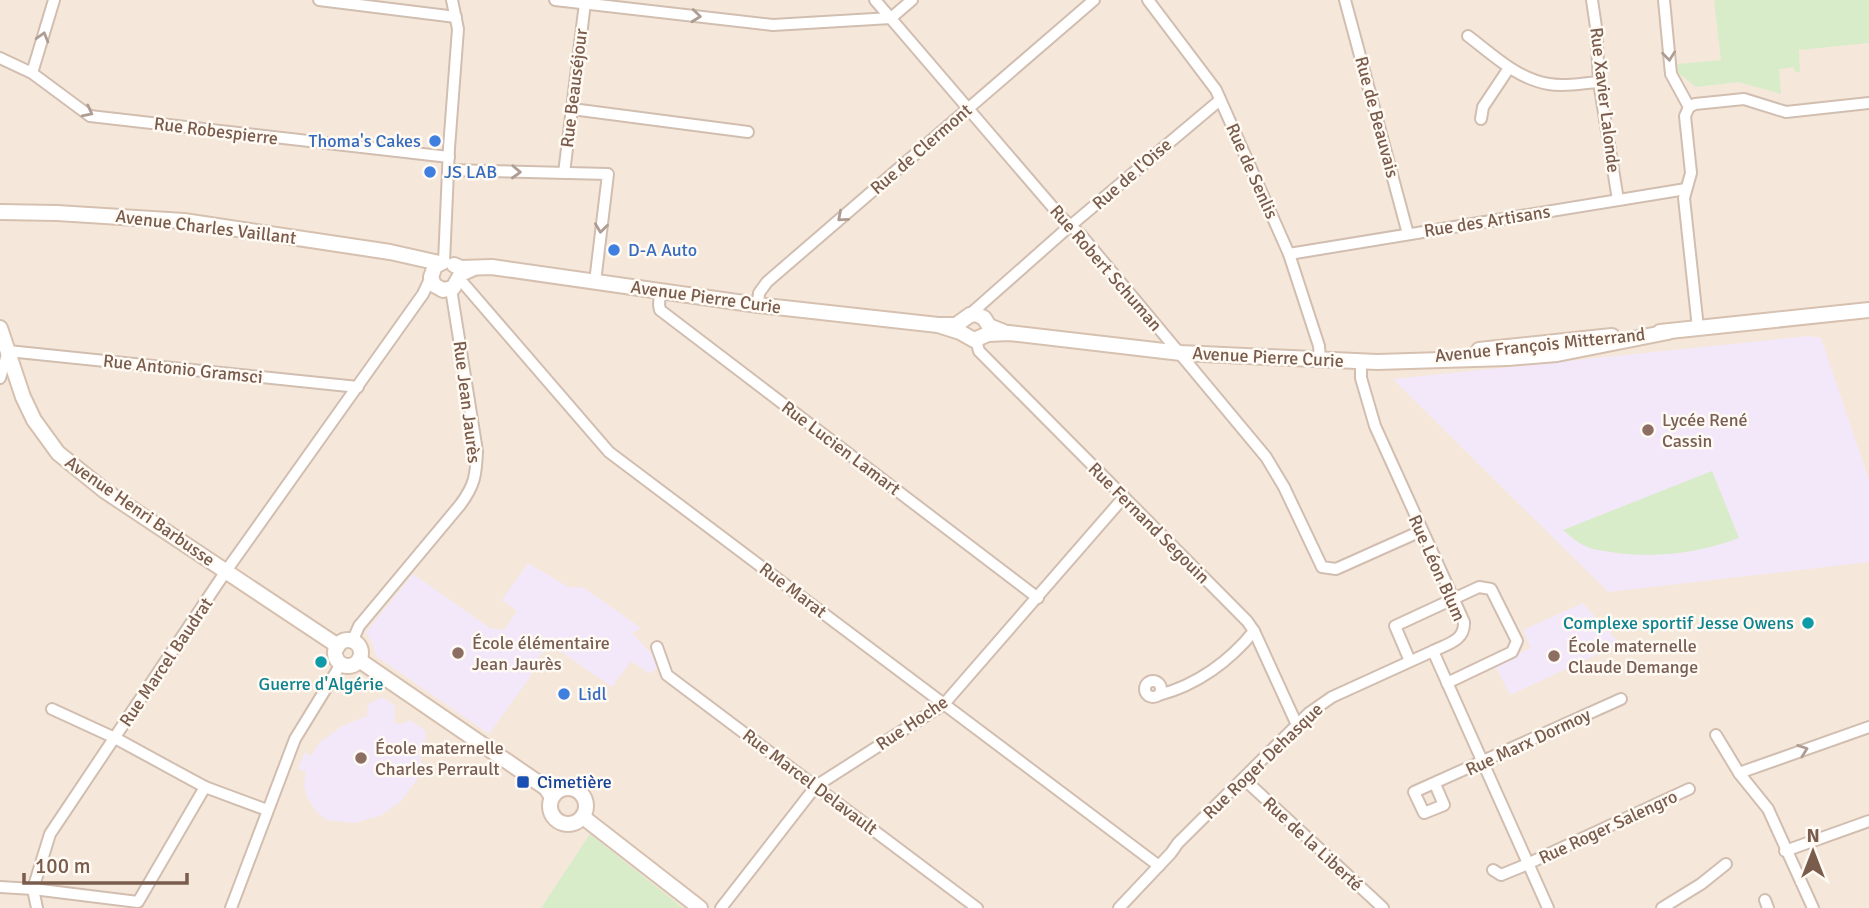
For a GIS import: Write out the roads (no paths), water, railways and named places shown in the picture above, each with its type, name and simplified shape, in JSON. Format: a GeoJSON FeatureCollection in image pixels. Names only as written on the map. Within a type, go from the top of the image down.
{"type":"FeatureCollection","features":[{"type":"Feature","properties":{"kind":"main road","name":"Avenue Charles Vaillant"},"geometry":{"type":"LineString","coordinates":[[0,212],[170,220],[412,257],[449,276]]}},
{"type":"Feature","properties":{"kind":"main road","name":"Avenue Pierre Curie"},"geometry":{"type":"LineString","coordinates":[[449,276],[492,267],[758,304],[938,326],[976,324],[1009,333],[1181,353],[1361,362]]}},
{"type":"Feature","properties":{"kind":"main road","name":"Avenue François Mitterrand"},"geometry":{"type":"LineString","coordinates":[[1361,362],[1412,360],[1520,346],[1869,310]]}},
{"type":"Feature","properties":{"kind":"main road","name":"Avenue Henri Barbusse"},"geometry":{"type":"LineString","coordinates":[[0,328],[34,420],[58,453],[105,491],[226,571],[345,644]]}},
{"type":"Feature","properties":{"kind":"main road"},"geometry":{"type":"LineString","coordinates":[[345,644],[359,647],[359,660],[353,665],[341,664],[335,654],[345,644]]}},
{"type":"Feature","properties":{"kind":"main road"},"geometry":{"type":"LineString","coordinates":[[359,660],[546,788],[552,797]]}},
{"type":"Feature","properties":{"kind":"main road"},"geometry":{"type":"LineString","coordinates":[[568,788],[579,792],[586,806],[583,817],[569,825],[558,822],[550,808],[552,797],[556,792],[568,788]]}},
{"type":"Feature","properties":{"kind":"main road"},"geometry":{"type":"LineString","coordinates":[[583,817],[700,908]]}},
{"type":"Feature","properties":{"kind":"street"},"geometry":{"type":"LineString","coordinates":[[32,73],[54,0]]}},
{"type":"Feature","properties":{"kind":"street"},"geometry":{"type":"LineString","coordinates":[[318,0],[457,17]]}},
{"type":"Feature","properties":{"kind":"street","name":"Rue Jean Jaurès"},"geometry":{"type":"LineString","coordinates":[[345,644],[471,491],[476,476],[477,451],[449,276],[448,170],[457,17],[452,0]]}},
{"type":"Feature","properties":{"kind":"street"},"geometry":{"type":"LineString","coordinates":[[555,0],[773,25],[891,18],[912,0]]}},
{"type":"Feature","properties":{"kind":"street","name":"Rue Robert Schuman"},"geometry":{"type":"LineString","coordinates":[[876,0],[1181,353],[1266,457],[1284,487],[1322,567],[1336,569],[1421,531]]}},
{"type":"Feature","properties":{"kind":"street","name":"Rue de Clermont"},"geometry":{"type":"LineString","coordinates":[[758,304],[759,293],[767,282],[1094,0]]}},
{"type":"Feature","properties":{"kind":"street","name":"Rue de Senlis"},"geometry":{"type":"LineString","coordinates":[[1148,0],[1216,90],[1289,254],[1319,346],[1320,360]]}},
{"type":"Feature","properties":{"kind":"street","name":"Rue de Beauvais"},"geometry":{"type":"LineString","coordinates":[[1345,0],[1408,234]]}},
{"type":"Feature","properties":{"kind":"street","name":"Rue Xavier Lalonde"},"geometry":{"type":"LineString","coordinates":[[1592,0],[1599,82],[1618,200]]}},
{"type":"Feature","properties":{"kind":"street"},"geometry":{"type":"LineString","coordinates":[[1664,0],[1671,74],[1689,107]]}},
{"type":"Feature","properties":{"kind":"street","name":"Rue Beauséjour"},"geometry":{"type":"LineString","coordinates":[[564,173],[584,4]]}},
{"type":"Feature","properties":{"kind":"street"},"geometry":{"type":"LineString","coordinates":[[1468,36],[1509,68],[1537,81],[1550,85],[1599,82]]}},
{"type":"Feature","properties":{"kind":"street","name":"Rue Robespierre"},"geometry":{"type":"LineString","coordinates":[[0,58],[32,73],[90,116],[449,157]]}},
{"type":"Feature","properties":{"kind":"street"},"geometry":{"type":"LineString","coordinates":[[1480,119],[1483,107],[1509,68]]}},
{"type":"Feature","properties":{"kind":"street"},"geometry":{"type":"LineString","coordinates":[[1698,328],[1684,198],[1691,173],[1685,116],[1689,107],[1695,104],[1744,99],[1786,112],[1869,103]]}},
{"type":"Feature","properties":{"kind":"street","name":"Rue de l'Oise"},"geometry":{"type":"LineString","coordinates":[[976,324],[1071,226],[1220,100]]}},
{"type":"Feature","properties":{"kind":"street"},"geometry":{"type":"LineString","coordinates":[[572,109],[748,132]]}},
{"type":"Feature","properties":{"kind":"street"},"geometry":{"type":"LineString","coordinates":[[448,170],[608,174],[595,282]]}},
{"type":"Feature","properties":{"kind":"street","name":"Rue des Artisans"},"geometry":{"type":"LineString","coordinates":[[1289,254],[1686,189]]}},
{"type":"Feature","properties":{"kind":"street","name":"Rue Marcel Baudrat"},"geometry":{"type":"LineString","coordinates":[[37,908],[33,889],[50,834],[226,571],[358,387],[449,276]]}},
{"type":"Feature","properties":{"kind":"street","name":"Rue Marat"},"geometry":{"type":"LineString","coordinates":[[449,276],[609,452],[1159,866]]}},
{"type":"Feature","properties":{"kind":"street","name":"Rue Lucien Lamart"},"geometry":{"type":"LineString","coordinates":[[660,291],[660,310],[1038,598]]}},
{"type":"Feature","properties":{"kind":"street","name":"Rue Fernand Segouin"},"geometry":{"type":"LineString","coordinates":[[976,324],[979,351],[1247,621],[1297,725]]}},
{"type":"Feature","properties":{"kind":"street"},"geometry":{"type":"LineString","coordinates":[[0,378],[8,351]]}},
{"type":"Feature","properties":{"kind":"street","name":"Rue Antonio Gramsci"},"geometry":{"type":"LineString","coordinates":[[8,351],[358,387]]}},
{"type":"Feature","properties":{"kind":"street","name":"Rue Léon Blum"},"geometry":{"type":"LineString","coordinates":[[1361,362],[1361,378],[1375,426],[1464,622],[1460,638],[1433,650]]}},
{"type":"Feature","properties":{"kind":"street","name":"Rue Hoche"},"geometry":{"type":"LineString","coordinates":[[721,908],[816,786],[944,704],[1124,497]]}},
{"type":"Feature","properties":{"kind":"street"},"geometry":{"type":"LineString","coordinates":[[1410,661],[1395,626],[1479,587],[1491,589],[1517,641],[1512,652],[1447,683]]}},
{"type":"Feature","properties":{"kind":"street"},"geometry":{"type":"LineString","coordinates":[[1159,695],[1212,672],[1254,631]]}},
{"type":"Feature","properties":{"kind":"street","name":"Rue Marcel Delavault"},"geometry":{"type":"LineString","coordinates":[[657,647],[667,675],[977,908]]}},
{"type":"Feature","properties":{"kind":"street"},"geometry":{"type":"LineString","coordinates":[[1433,650],[1548,908]]}},
{"type":"Feature","properties":{"kind":"street","name":"Rue Roger Dehasque"},"geometry":{"type":"LineString","coordinates":[[1119,908],[1178,844],[1297,725],[1332,696],[1433,650]]}},
{"type":"Feature","properties":{"kind":"street"},"geometry":{"type":"LineString","coordinates":[[231,908],[295,739],[341,664]]}},
{"type":"Feature","properties":{"kind":"street","name":"Rue Marx Dormoy"},"geometry":{"type":"LineString","coordinates":[[1435,784],[1621,699]]}},
{"type":"Feature","properties":{"kind":"street"},"geometry":{"type":"LineString","coordinates":[[52,709],[115,738],[205,787],[267,810]]}},
{"type":"Feature","properties":{"kind":"street"},"geometry":{"type":"LineString","coordinates":[[1739,773],[1869,727]]}},
{"type":"Feature","properties":{"kind":"street"},"geometry":{"type":"LineString","coordinates":[[1716,735],[1739,773],[1768,809],[1813,908]]}},
{"type":"Feature","properties":{"kind":"street","name":"Rue de la Liberté"},"geometry":{"type":"LineString","coordinates":[[1244,779],[1383,908]]}},
{"type":"Feature","properties":{"kind":"street"},"geometry":{"type":"LineString","coordinates":[[0,887],[138,902],[205,787]]}},
{"type":"Feature","properties":{"kind":"street","name":"Rue Roger Salengro"},"geometry":{"type":"LineString","coordinates":[[1493,870],[1501,875],[1689,789]]}},
{"type":"Feature","properties":{"kind":"street"},"geometry":{"type":"LineString","coordinates":[[1785,851],[1869,821]]}},
{"type":"Feature","properties":{"kind":"street"},"geometry":{"type":"LineString","coordinates":[[1662,908],[1701,884],[1726,863]]}},
{"type":"Feature","properties":{"kind":"place","name":"Thoma's Cakes"},"geometry":{"type":"Point","coordinates":[435,141]}},
{"type":"Feature","properties":{"kind":"place","name":"JS LAB"},"geometry":{"type":"Point","coordinates":[430,172]}},
{"type":"Feature","properties":{"kind":"place","name":"D-A Auto"},"geometry":{"type":"Point","coordinates":[614,250]}},
{"type":"Feature","properties":{"kind":"place","name":"Lycée René Cassin"},"geometry":{"type":"Point","coordinates":[1648,430]}},
{"type":"Feature","properties":{"kind":"place","name":"Complexe sportif Jesse Owens"},"geometry":{"type":"Point","coordinates":[1808,623]}},
{"type":"Feature","properties":{"kind":"place","name":"École élémentaire Jean Jaurès"},"geometry":{"type":"Point","coordinates":[458,653]}},
{"type":"Feature","properties":{"kind":"place","name":"École maternelle Claude Demange"},"geometry":{"type":"Point","coordinates":[1554,656]}},
{"type":"Feature","properties":{"kind":"place","name":"Guerre d'Algérie"},"geometry":{"type":"Point","coordinates":[321,662]}},
{"type":"Feature","properties":{"kind":"place","name":"Lidl"},"geometry":{"type":"Point","coordinates":[564,694]}},
{"type":"Feature","properties":{"kind":"place","name":"École maternelle Charles Perrault"},"geometry":{"type":"Point","coordinates":[361,758]}},
{"type":"Feature","properties":{"kind":"place","name":"Cimetière"},"geometry":{"type":"Point","coordinates":[523,782]}}]}
